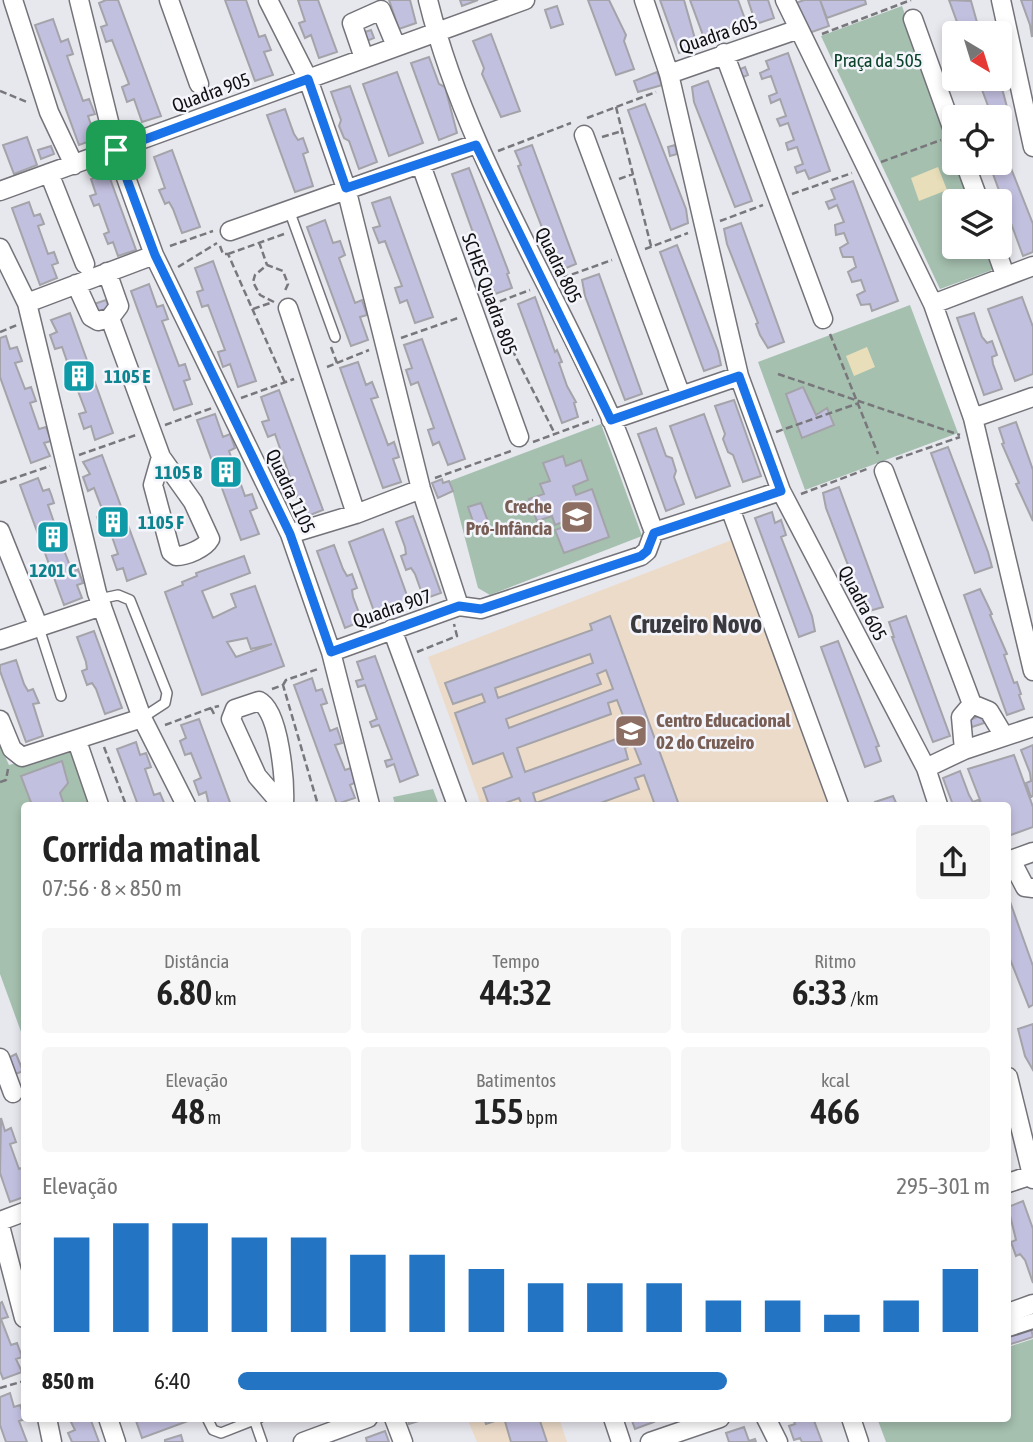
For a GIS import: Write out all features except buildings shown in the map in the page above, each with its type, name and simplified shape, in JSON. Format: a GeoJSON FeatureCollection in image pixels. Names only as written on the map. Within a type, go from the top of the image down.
{"type":"FeatureCollection","features":[{"type":"Feature","properties":{"kind":"street"},"geometry":{"type":"LineString","coordinates":[[13,0],[49,112],[74,164]]}},
{"type":"Feature","properties":{"kind":"street"},"geometry":{"type":"LineString","coordinates":[[79,0],[116,150]]}},
{"type":"Feature","properties":{"kind":"street"},"geometry":{"type":"LineString","coordinates":[[169,0],[199,84]]}},
{"type":"Feature","properties":{"kind":"street"},"geometry":{"type":"LineString","coordinates":[[268,0],[308,79],[346,188],[421,489],[356,514],[290,534]]}},
{"type":"Feature","properties":{"kind":"street","name":"Quadra 805"},"geometry":{"type":"LineString","coordinates":[[428,0],[436,33],[476,145],[611,420],[654,533]]}},
{"type":"Feature","properties":{"kind":"street","name":"Quadra 905"},"geometry":{"type":"LineString","coordinates":[[0,191],[525,0]]}},
{"type":"Feature","properties":{"kind":"street"},"geometry":{"type":"LineString","coordinates":[[644,0],[669,74]]}},
{"type":"Feature","properties":{"kind":"street"},"geometry":{"type":"LineString","coordinates":[[785,0],[799,35],[933,304],[973,418],[1033,671]]}},
{"type":"Feature","properties":{"kind":"street"},"geometry":{"type":"LineString","coordinates":[[1001,0],[1033,147]]}},
{"type":"Feature","properties":{"kind":"street"},"geometry":{"type":"LineString","coordinates":[[364,58],[352,23],[363,8],[381,10],[396,46]]}},
{"type":"Feature","properties":{"kind":"street"},"geometry":{"type":"LineString","coordinates":[[913,19],[944,105]]}},
{"type":"Feature","properties":{"kind":"street","name":"Quadra 605"},"geometry":{"type":"LineString","coordinates":[[799,35],[724,53],[669,74],[739,376],[781,491],[926,768],[937,802]]}},
{"type":"Feature","properties":{"kind":"street"},"geometry":{"type":"LineString","coordinates":[[724,53],[823,319]]}},
{"type":"Feature","properties":{"kind":"street"},"geometry":{"type":"LineString","coordinates":[[586,138],[681,396]]}},
{"type":"Feature","properties":{"kind":"street"},"geometry":{"type":"LineString","coordinates":[[221,235],[346,188],[476,145]]}},
{"type":"Feature","properties":{"kind":"street","name":"Quadra 1105"},"geometry":{"type":"LineString","coordinates":[[116,150],[163,273],[290,534],[332,658],[369,802]]}},
{"type":"Feature","properties":{"kind":"street","name":"SCHES Quadra 805"},"geometry":{"type":"LineString","coordinates":[[421,165],[519,437]]}},
{"type":"Feature","properties":{"kind":"street"},"geometry":{"type":"LineString","coordinates":[[49,173],[85,264]]}},
{"type":"Feature","properties":{"kind":"street"},"geometry":{"type":"LineString","coordinates":[[0,248],[27,303],[100,602],[142,718],[184,802]]}},
{"type":"Feature","properties":{"kind":"street"},"geometry":{"type":"LineString","coordinates":[[27,303],[154,253]]}},
{"type":"Feature","properties":{"kind":"street"},"geometry":{"type":"LineString","coordinates":[[999,259],[1005,275]]}},
{"type":"Feature","properties":{"kind":"street"},"geometry":{"type":"LineString","coordinates":[[933,304],[1033,266]]}},
{"type":"Feature","properties":{"kind":"street"},"geometry":{"type":"LineString","coordinates":[[76,284],[91,317],[98,321],[110,318],[119,306],[107,272]]}},
{"type":"Feature","properties":{"kind":"street"},"geometry":{"type":"LineString","coordinates":[[281,303],[356,514]]}},
{"type":"Feature","properties":{"kind":"street"},"geometry":{"type":"LineString","coordinates":[[110,318],[161,457],[193,502],[210,539],[208,544],[184,556],[176,556],[171,552],[153,485],[161,457]]}},
{"type":"Feature","properties":{"kind":"street"},"geometry":{"type":"LineString","coordinates":[[611,420],[739,376]]}},
{"type":"Feature","properties":{"kind":"street"},"geometry":{"type":"LineString","coordinates":[[973,418],[1033,397]]}},
{"type":"Feature","properties":{"kind":"street"},"geometry":{"type":"LineString","coordinates":[[884,471],[972,704],[989,711],[1004,736]]}},
{"type":"Feature","properties":{"kind":"street","name":"Quadra 907"},"geometry":{"type":"LineString","coordinates":[[332,658],[392,629],[467,608],[421,489]]}},
{"type":"Feature","properties":{"kind":"street"},"geometry":{"type":"LineString","coordinates":[[467,608],[641,556],[647,551],[654,533],[781,491]]}},
{"type":"Feature","properties":{"kind":"street"},"geometry":{"type":"LineString","coordinates":[[730,508],[838,802]]}},
{"type":"Feature","properties":{"kind":"street"},"geometry":{"type":"LineString","coordinates":[[0,531],[39,628]]}},
{"type":"Feature","properties":{"kind":"street"},"geometry":{"type":"LineString","coordinates":[[0,640],[39,628],[100,602]]}},
{"type":"Feature","properties":{"kind":"street"},"geometry":{"type":"LineString","coordinates":[[392,629],[456,802]]}},
{"type":"Feature","properties":{"kind":"street"},"geometry":{"type":"LineString","coordinates":[[280,802],[257,776],[231,719],[236,709],[259,701],[268,708],[284,764],[283,802]]}},
{"type":"Feature","properties":{"kind":"street"},"geometry":{"type":"LineString","coordinates":[[964,750],[961,717],[972,704]]}},
{"type":"Feature","properties":{"kind":"street"},"geometry":{"type":"LineString","coordinates":[[0,720],[12,749],[22,757],[142,718]]}},
{"type":"Feature","properties":{"kind":"street"},"geometry":{"type":"LineString","coordinates":[[926,768],[964,750],[1033,727]]}},
{"type":"Feature","properties":{"kind":"street"},"geometry":{"type":"LineString","coordinates":[[77,741],[98,802]]}},
{"type":"Feature","properties":{"kind":"street"},"geometry":{"type":"LineString","coordinates":[[1011,859],[1033,852]]}},
{"type":"Feature","properties":{"kind":"street"},"geometry":{"type":"LineString","coordinates":[[1011,864],[1024,887],[1033,888]]}},
{"type":"Feature","properties":{"kind":"street"},"geometry":{"type":"LineString","coordinates":[[0,1058],[13,1094]]}},
{"type":"Feature","properties":{"kind":"street"},"geometry":{"type":"LineString","coordinates":[[1011,1090],[1032,1177],[1011,1182]]}},
{"type":"Feature","properties":{"kind":"street"},"geometry":{"type":"LineString","coordinates":[[21,1213],[0,1223],[21,1306]]}},
{"type":"Feature","properties":{"kind":"street"},"geometry":{"type":"LineString","coordinates":[[1011,1311],[1033,1304]]}},
{"type":"Feature","properties":{"kind":"street"},"geometry":{"type":"LineString","coordinates":[[1011,1328],[1033,1321]]}},
{"type":"Feature","properties":{"kind":"street"},"geometry":{"type":"LineString","coordinates":[[48,1422],[52,1442]]}},
{"type":"Feature","properties":{"kind":"street"},"geometry":{"type":"LineString","coordinates":[[109,1422],[116,1442]]}},
{"type":"Feature","properties":{"kind":"street"},"geometry":{"type":"LineString","coordinates":[[303,1442],[333,1437],[361,1422]]}},
{"type":"Feature","properties":{"kind":"street"},"geometry":{"type":"LineString","coordinates":[[396,1422],[403,1442]]}},
{"type":"Feature","properties":{"kind":"street"},"geometry":{"type":"LineString","coordinates":[[614,1422],[621,1442]]}},
{"type":"Feature","properties":{"kind":"street"},"geometry":{"type":"LineString","coordinates":[[650,1442],[694,1435],[714,1422]]}},
{"type":"Feature","properties":{"kind":"street"},"geometry":{"type":"LineString","coordinates":[[768,1422],[778,1442]]}},
{"type":"Feature","properties":{"kind":"street"},"geometry":{"type":"LineString","coordinates":[[852,1422],[859,1442]]}},
{"type":"Feature","properties":{"kind":"lane"},"geometry":{"type":"LineString","coordinates":[[289,209],[335,337]]}},
{"type":"Feature","properties":{"kind":"lane"},"geometry":{"type":"LineString","coordinates":[[100,602],[118,595],[130,600],[167,693],[165,703],[142,718]]}},
{"type":"Feature","properties":{"kind":"lane"},"geometry":{"type":"LineString","coordinates":[[39,628],[61,696]]}},
{"type":"Feature","properties":{"kind":"lane"},"geometry":{"type":"LineString","coordinates":[[208,1422],[217,1432],[232,1422]]}},
{"type":"Feature","properties":{"kind":"lane"},"geometry":{"type":"LineString","coordinates":[[257,1422],[262,1442]]}},
{"type":"Feature","properties":{"kind":"path"},"geometry":{"type":"LineString","coordinates":[[799,35],[911,0]]}},
{"type":"Feature","properties":{"kind":"path"},"geometry":{"type":"LineString","coordinates":[[0,91],[49,112]]}},
{"type":"Feature","properties":{"kind":"path"},"geometry":{"type":"LineString","coordinates":[[616,107],[651,247]]}},
{"type":"Feature","properties":{"kind":"path"},"geometry":{"type":"LineString","coordinates":[[586,138],[622,131]]}},
{"type":"Feature","properties":{"kind":"path"},"geometry":{"type":"LineString","coordinates":[[221,235],[223,254],[228,254],[288,232]]}},
{"type":"Feature","properties":{"kind":"path"},"geometry":{"type":"LineString","coordinates":[[154,253],[221,235]]}},
{"type":"Feature","properties":{"kind":"path"},"geometry":{"type":"LineString","coordinates":[[163,273],[221,235]]}},
{"type":"Feature","properties":{"kind":"path"},"geometry":{"type":"LineString","coordinates":[[259,243],[267,265]]}},
{"type":"Feature","properties":{"kind":"path"},"geometry":{"type":"LineString","coordinates":[[228,254],[285,383]]}},
{"type":"Feature","properties":{"kind":"path"},"geometry":{"type":"LineString","coordinates":[[267,265],[279,268],[287,277],[288,284],[281,303],[260,295],[253,282],[255,275],[267,265]]}},
{"type":"Feature","properties":{"kind":"path"},"geometry":{"type":"LineString","coordinates":[[490,305],[555,434]]}},
{"type":"Feature","properties":{"kind":"path"},"geometry":{"type":"LineString","coordinates":[[823,319],[860,403],[884,471]]}},
{"type":"Feature","properties":{"kind":"path"},"geometry":{"type":"LineString","coordinates":[[778,374],[963,436]]}},
{"type":"Feature","properties":{"kind":"path"},"geometry":{"type":"LineString","coordinates":[[763,436],[860,403]]}},
{"type":"Feature","properties":{"kind":"path"},"geometry":{"type":"LineString","coordinates":[[404,661],[417,655],[416,652],[457,636],[453,620],[467,620],[467,608]]}},
{"type":"Feature","properties":{"kind":"path"},"geometry":{"type":"LineString","coordinates":[[283,685],[286,680],[332,658]]}},
{"type":"Feature","properties":{"kind":"path"},"geometry":{"type":"LineString","coordinates":[[0,782],[6,780],[9,765]]}},
{"type":"Feature","properties":{"kind":"path"},"geometry":{"type":"LineString","coordinates":[[0,1388],[21,1382]]}},
{"type":"Feature","properties":{"kind":"shaded area","name":"Centro Educacional 02 do Cruzeiro"},"geometry":{"type":"Polygon","coordinates":[[[737,538],[834,802],[480,802],[428,657],[737,538]]]}},
{"type":"Feature","properties":{"kind":"shaded area"},"geometry":{"type":"Polygon","coordinates":[[[469,1422],[560,1422],[567,1442],[477,1442],[469,1422]]]}},
{"type":"Feature","properties":{"kind":"green space","name":"Praça da 505"},"geometry":{"type":"Polygon","coordinates":[[[902,6],[942,119],[942,175],[961,175],[967,189],[942,189],[942,259],[991,259],[995,269],[940,289],[821,36],[902,6]]]}},
{"type":"Feature","properties":{"kind":"green space"},"geometry":{"type":"Polygon","coordinates":[[[910,305],[958,433],[805,490],[758,362],[910,305]]]}},
{"type":"Feature","properties":{"kind":"green space"},"geometry":{"type":"Polygon","coordinates":[[[601,424],[642,536],[490,595],[478,588],[450,481],[601,424]]]}},
{"type":"Feature","properties":{"kind":"green space"},"geometry":{"type":"Polygon","coordinates":[[[0,745],[9,765],[72,749],[90,802],[21,802],[21,1032],[0,974],[0,745]]]}},
{"type":"Feature","properties":{"kind":"green space"},"geometry":{"type":"Polygon","coordinates":[[[433,789],[438,802],[394,802],[393,797],[433,789]]]}},
{"type":"Feature","properties":{"kind":"green space"},"geometry":{"type":"Polygon","coordinates":[[[1033,1339],[1033,1442],[886,1442],[878,1422],[1011,1422],[1011,1346],[1033,1339]]]}},
{"type":"Feature","properties":{"kind":"sand"},"geometry":{"type":"Polygon","coordinates":[[[938,167],[947,189],[919,201],[911,178],[938,167]]]}},
{"type":"Feature","properties":{"kind":"sand"},"geometry":{"type":"Polygon","coordinates":[[[867,347],[875,367],[854,376],[846,356],[867,347]]]}},
{"type":"Feature","properties":{"kind":"place","name":"1105 E"},"geometry":{"type":"Point","coordinates":[79,376]}},
{"type":"Feature","properties":{"kind":"place","name":"1105 B"},"geometry":{"type":"Point","coordinates":[226,472]}},
{"type":"Feature","properties":{"kind":"place","name":"Creche Pró-Infância"},"geometry":{"type":"Point","coordinates":[577,517]}},
{"type":"Feature","properties":{"kind":"place","name":"1105 F"},"geometry":{"type":"Point","coordinates":[113,522]}},
{"type":"Feature","properties":{"kind":"place","name":"1201 C"},"geometry":{"type":"Point","coordinates":[53,537]}},
{"type":"Feature","properties":{"kind":"place","name":"Centro Educacional 02 do Cruzeiro"},"geometry":{"type":"Point","coordinates":[631,731]}},
{"type":"Feature","properties":{"kind":"district","name":"Cruzeiro Novo"},"geometry":{"type":"Point","coordinates":[696,624]}},
{"type":"Feature","properties":{"kind":"route"},"geometry":{"type":"LineString","coordinates":[[308,79],[346,188],[476,145],[611,420],[739,376],[781,491],[654,533],[647,551],[641,556],[481,609],[459,606],[331,652],[290,534],[155,255],[116,150],[308,79]]}}]}
